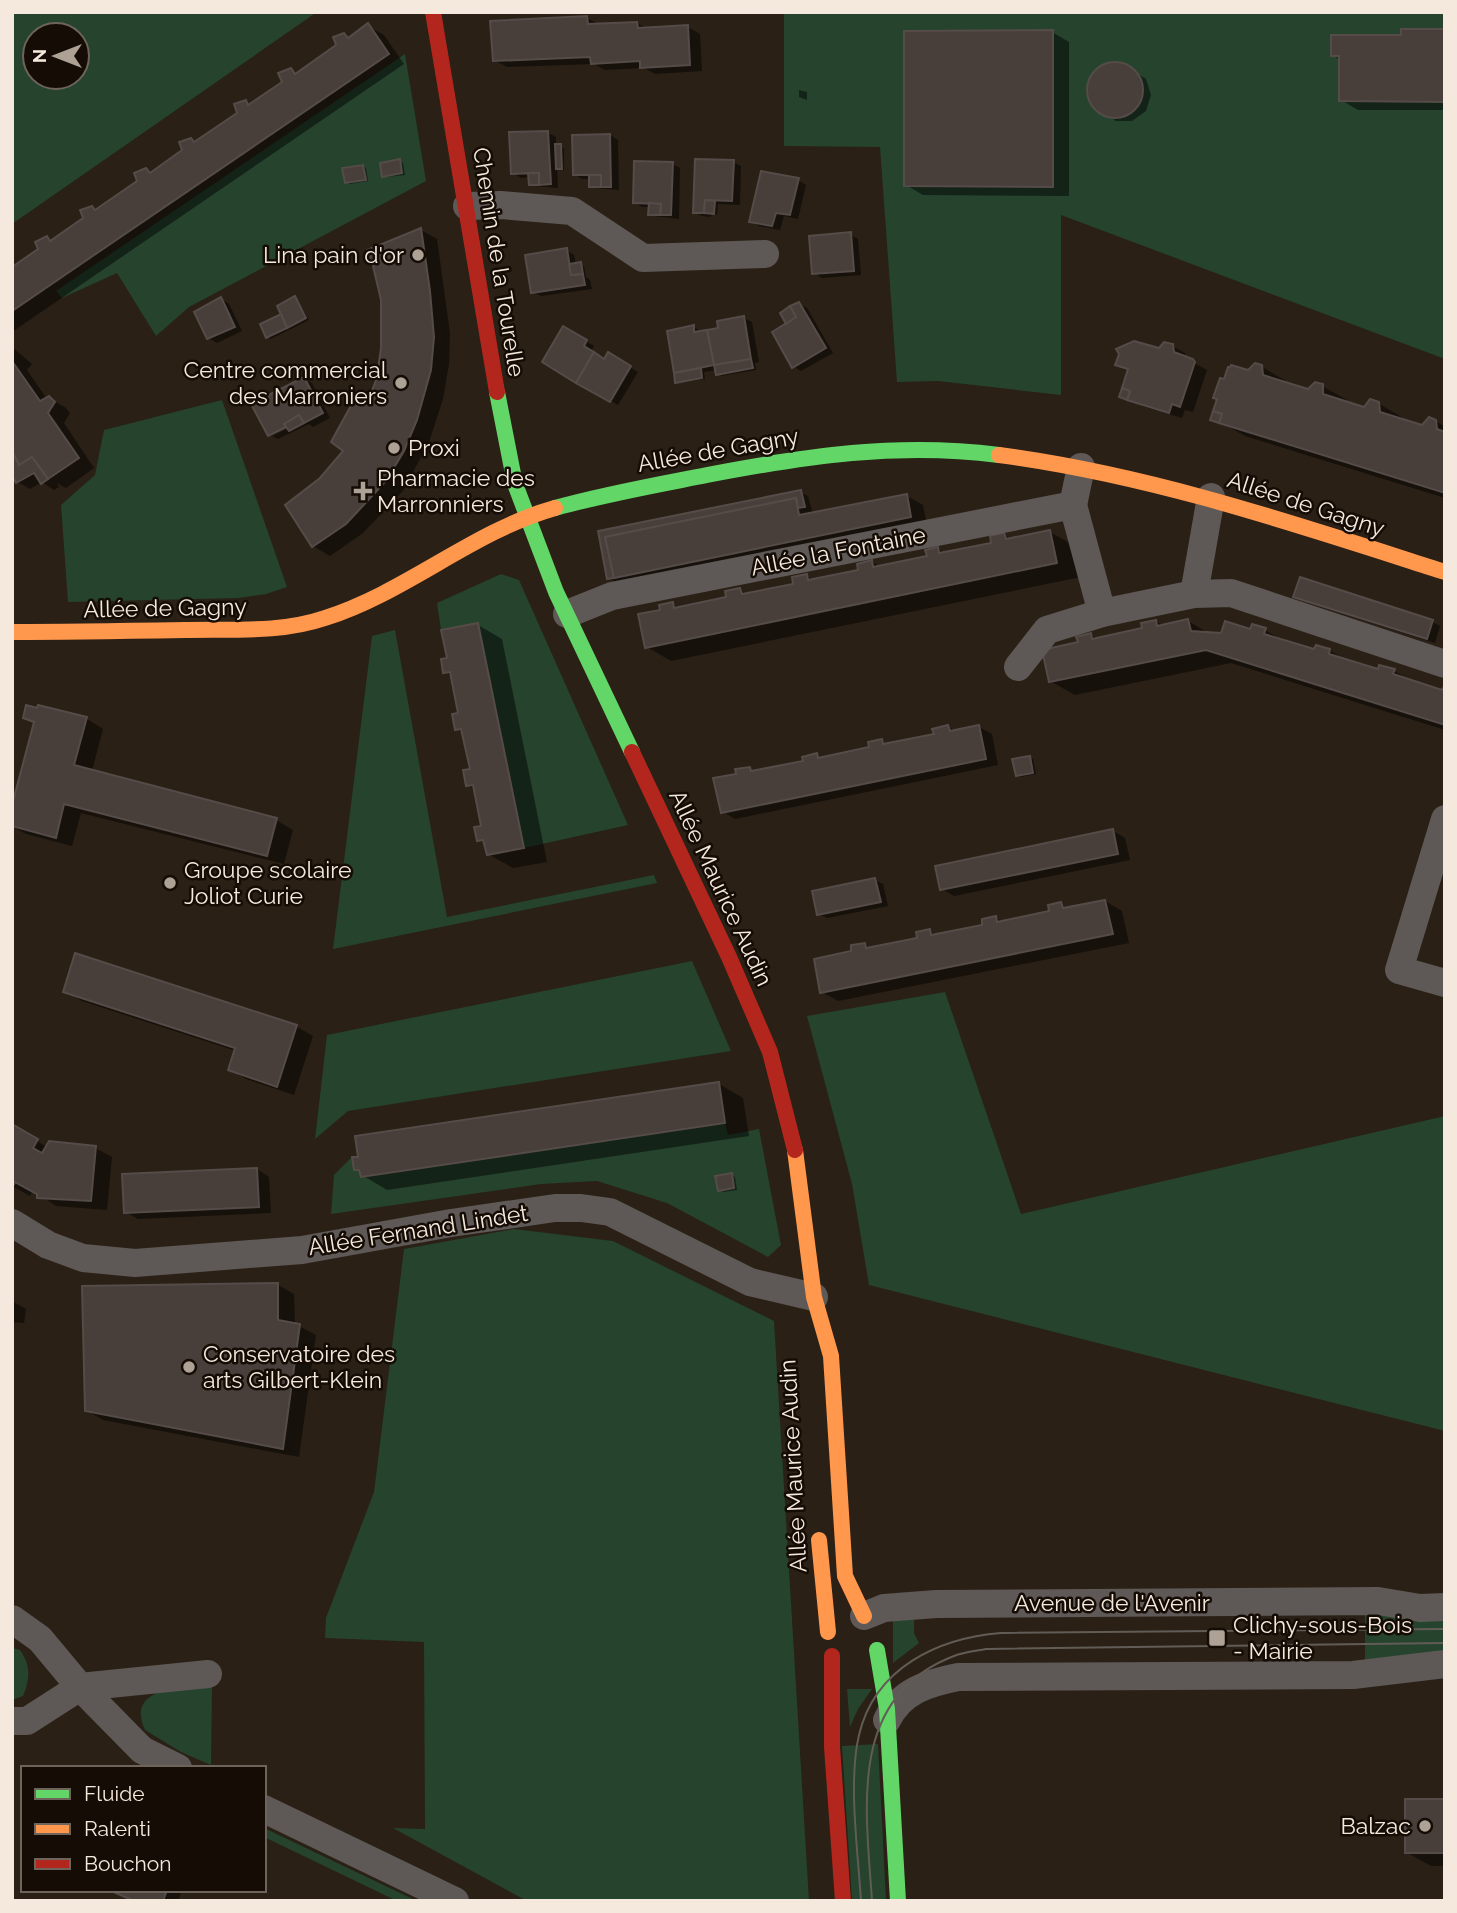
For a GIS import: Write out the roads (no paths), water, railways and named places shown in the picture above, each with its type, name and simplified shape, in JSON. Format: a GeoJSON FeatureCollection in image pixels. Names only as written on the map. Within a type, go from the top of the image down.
{"type":"FeatureCollection","features":[{"type":"Feature","properties":{"kind":"street","name":"Chemin de la Tourelle"},"geometry":{"type":"LineString","coordinates":[[433,12],[509,457],[526,517]]}},
{"type":"Feature","properties":{"kind":"street"},"geometry":{"type":"LineString","coordinates":[[467,206],[502,205],[572,211],[643,258],[765,254]]}},
{"type":"Feature","properties":{"kind":"street","name":"Allée de Gagny"},"geometry":{"type":"LineString","coordinates":[[12,632],[249,629],[320,620],[363,604],[416,579],[526,517],[621,491],[775,461],[841,452],[913,449],[1017,458],[1081,467],[1211,497],[1445,572]]}},
{"type":"Feature","properties":{"kind":"street"},"geometry":{"type":"LineString","coordinates":[[1081,467],[1073,505],[1102,613]]}},
{"type":"Feature","properties":{"kind":"street"},"geometry":{"type":"LineString","coordinates":[[1195,594],[1211,497]]}},
{"type":"Feature","properties":{"kind":"street","name":"Allée la Fontaine"},"geometry":{"type":"LineString","coordinates":[[567,614],[612,596],[1073,505]]}},
{"type":"Feature","properties":{"kind":"street","name":"Allée Maurice Audin"},"geometry":{"type":"LineString","coordinates":[[526,517],[567,614],[729,957],[770,1052],[799,1167],[814,1297],[831,1356],[845,1576],[864,1616]]}},
{"type":"Feature","properties":{"kind":"street"},"geometry":{"type":"LineString","coordinates":[[1018,667],[1047,630],[1102,613],[1195,594],[1231,593],[1445,664]]}},
{"type":"Feature","properties":{"kind":"street"},"geometry":{"type":"LineString","coordinates":[[1445,819],[1399,970],[1445,983]]}},
{"type":"Feature","properties":{"kind":"street","name":"Allée Fernand Lindet"},"geometry":{"type":"LineString","coordinates":[[12,1223],[48,1245],[83,1258],[135,1263],[302,1250],[451,1223],[555,1208],[581,1208],[610,1212],[750,1282],[814,1297]]}},
{"type":"Feature","properties":{"kind":"street","name":"Allée Maurice Audin"},"geometry":{"type":"LineString","coordinates":[[809,1345],[814,1297]]}},
{"type":"Feature","properties":{"kind":"street","name":"Allée Maurice Audin"},"geometry":{"type":"LineString","coordinates":[[818,1522],[828,1632]]}},
{"type":"Feature","properties":{"kind":"street","name":"Avenue de l'Avenir"},"geometry":{"type":"LineString","coordinates":[[864,1616],[884,1608],[936,1604],[1378,1601],[1420,1608],[1445,1608]]}},
{"type":"Feature","properties":{"kind":"street"},"geometry":{"type":"LineString","coordinates":[[843,1901],[830,1686],[861,1662],[880,1641],[873,1622],[864,1616],[846,1615],[832,1625],[828,1632],[828,1648],[861,1662],[897,1682],[919,1688]]}},
{"type":"Feature","properties":{"kind":"street"},"geometry":{"type":"LineString","coordinates":[[12,1619],[40,1639],[80,1687],[142,1751],[174,1766]]}},
{"type":"Feature","properties":{"kind":"street"},"geometry":{"type":"LineString","coordinates":[[861,1662],[887,1720],[898,1901]]}},
{"type":"Feature","properties":{"kind":"street"},"geometry":{"type":"LineString","coordinates":[[887,1720],[893,1706],[919,1688],[958,1676],[1353,1675],[1445,1664]]}},
{"type":"Feature","properties":{"kind":"street"},"geometry":{"type":"LineString","coordinates":[[12,1721],[27,1721],[80,1687],[208,1674]]}},
{"type":"Feature","properties":{"kind":"street"},"geometry":{"type":"LineString","coordinates":[[266,1810],[455,1901]]}},
{"type":"Feature","properties":{"kind":"tram line"},"geometry":{"type":"LineString","coordinates":[[861,1901],[854,1795],[859,1735],[867,1711],[879,1691],[913,1660],[933,1650],[955,1641],[1001,1633],[1445,1629]]}},
{"type":"Feature","properties":{"kind":"tram line"},"geometry":{"type":"LineString","coordinates":[[872,1901],[867,1793],[871,1759],[879,1727],[895,1699],[920,1674],[954,1656],[986,1649],[1445,1643]]}},
{"type":"Feature","properties":{"kind":"place","name":"Lina pain d'or"},"geometry":{"type":"Point","coordinates":[418,255]}},
{"type":"Feature","properties":{"kind":"place","name":"Centre commercial des Marroniers"},"geometry":{"type":"Point","coordinates":[401,383]}},
{"type":"Feature","properties":{"kind":"place","name":"Proxi"},"geometry":{"type":"Point","coordinates":[394,448]}},
{"type":"Feature","properties":{"kind":"place","name":"Pharmacie des Marronniers"},"geometry":{"type":"Point","coordinates":[363,491]}},
{"type":"Feature","properties":{"kind":"place","name":"Groupe scolaire Joliot Curie"},"geometry":{"type":"Point","coordinates":[170,883]}},
{"type":"Feature","properties":{"kind":"place","name":"Conservatoire des arts Gilbert-Klein"},"geometry":{"type":"Point","coordinates":[189,1367]}},
{"type":"Feature","properties":{"kind":"place","name":"Clichy-sous-Bois - Mairie"},"geometry":{"type":"Point","coordinates":[1217,1638]}},
{"type":"Feature","properties":{"kind":"place","name":"Balzac"},"geometry":{"type":"Point","coordinates":[1425,1826]}}]}
